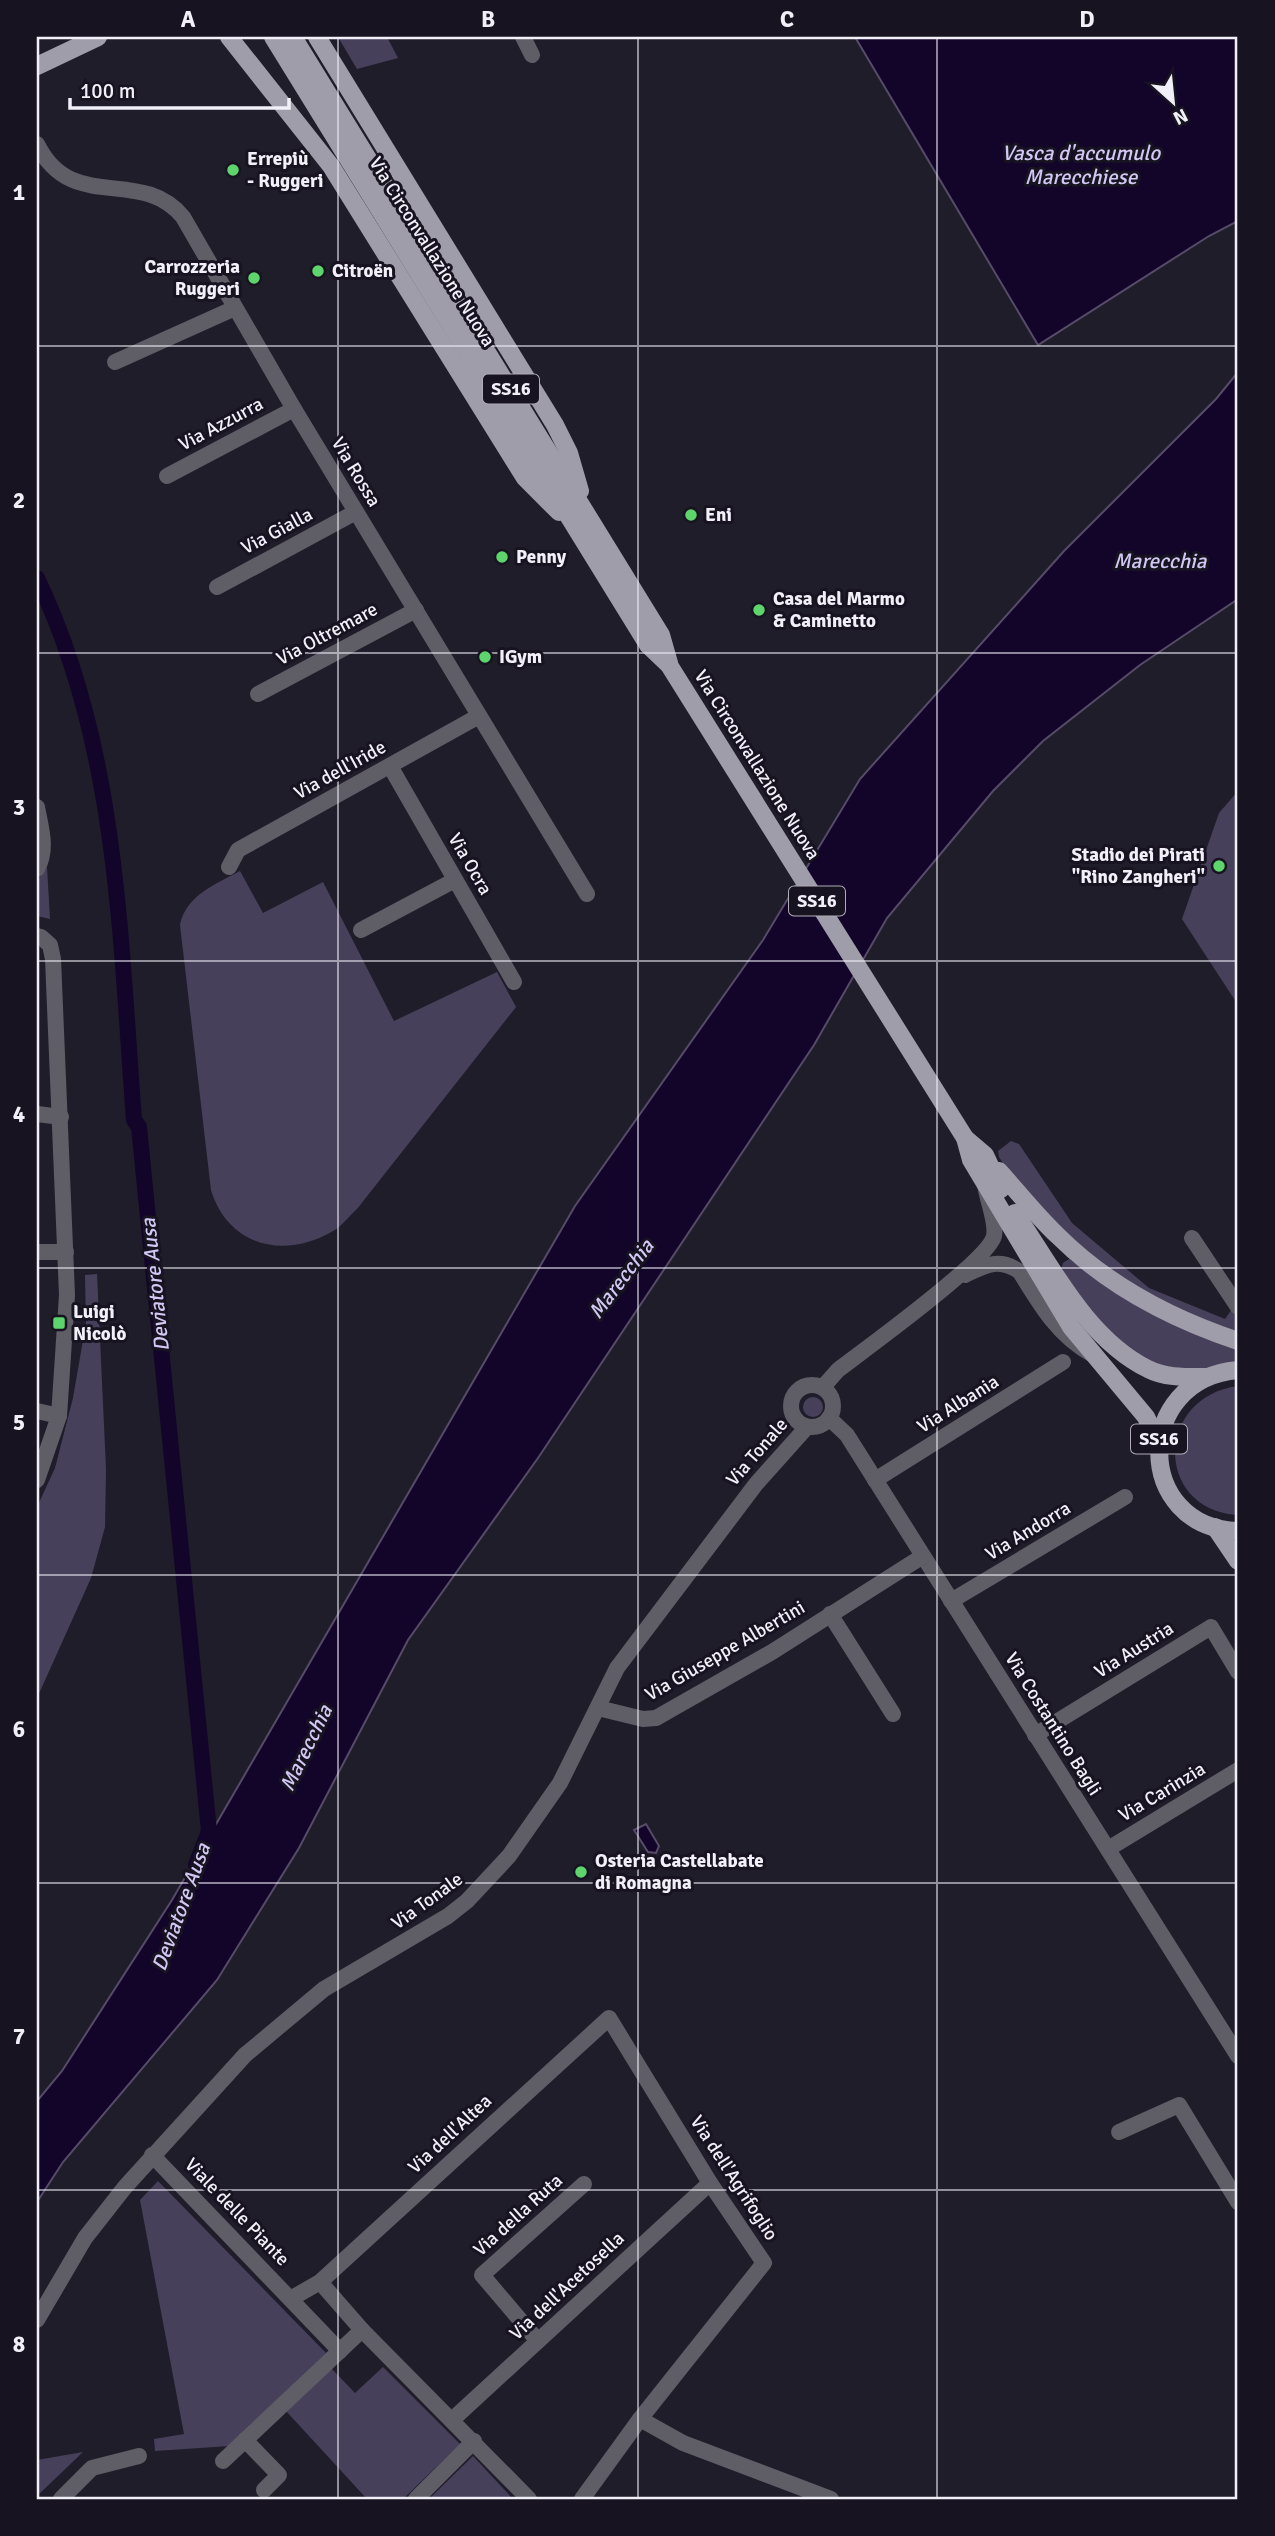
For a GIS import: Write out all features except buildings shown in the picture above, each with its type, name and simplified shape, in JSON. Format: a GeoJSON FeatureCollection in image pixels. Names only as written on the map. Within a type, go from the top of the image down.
{"type":"FeatureCollection","features":[{"type":"Feature","properties":{"kind":"main road"},"geometry":{"type":"LineString","coordinates":[[37,66],[98,37]]}},
{"type":"Feature","properties":{"kind":"main road"},"geometry":{"type":"LineString","coordinates":[[229,37],[331,166],[525,478],[548,503],[579,517]]}},
{"type":"Feature","properties":{"kind":"main road","name":"Via Circonvallazione Nuova"},"geometry":{"type":"LineString","coordinates":[[273,37],[426,267]]}},
{"type":"Feature","properties":{"kind":"main road","name":"Via Circonvallazione Nuova"},"geometry":{"type":"LineString","coordinates":[[293,37],[426,267],[579,517],[648,645],[669,665],[965,1138],[971,1160],[1071,1326],[1146,1417],[1158,1444]]}},
{"type":"Feature","properties":{"kind":"main road"},"geometry":{"type":"LineString","coordinates":[[317,37],[555,425],[569,453],[579,517]]}},
{"type":"Feature","properties":{"kind":"main road"},"geometry":{"type":"LineString","coordinates":[[329,37],[392,161]]}},
{"type":"Feature","properties":{"kind":"main road","name":"Via Circonvallazione Nuova"},"geometry":{"type":"LineString","coordinates":[[965,1138],[985,1155],[1014,1212],[1105,1338],[1149,1370],[1176,1377],[1206,1377]]}},
{"type":"Feature","properties":{"kind":"main road"},"geometry":{"type":"LineString","coordinates":[[985,1155],[1058,1237],[1097,1270],[1177,1318],[1238,1341]]}},
{"type":"Feature","properties":{"kind":"main road","name":"SS16"},"geometry":{"type":"LineString","coordinates":[[1238,1370],[1206,1377],[1177,1400],[1166,1418],[1158,1444],[1163,1476],[1170,1493],[1196,1518],[1214,1527],[1238,1531]]}},
{"type":"Feature","properties":{"kind":"main road","name":"SS16"},"geometry":{"type":"LineString","coordinates":[[1214,1527],[1238,1561]]}},
{"type":"Feature","properties":{"kind":"street"},"geometry":{"type":"LineString","coordinates":[[523,37],[532,55]]}},
{"type":"Feature","properties":{"kind":"street","name":"Via Rossa"},"geometry":{"type":"LineString","coordinates":[[37,144],[51,167],[65,178],[147,193],[174,205],[294,410],[587,894]]}},
{"type":"Feature","properties":{"kind":"street"},"geometry":{"type":"LineString","coordinates":[[115,362],[235,308]]}},
{"type":"Feature","properties":{"kind":"street","name":"Via Azzurra"},"geometry":{"type":"LineString","coordinates":[[167,475],[294,410]]}},
{"type":"Feature","properties":{"kind":"street","name":"Via Gialla"},"geometry":{"type":"LineString","coordinates":[[217,587],[356,512]]}},
{"type":"Feature","properties":{"kind":"street","name":"Via Oltremare"},"geometry":{"type":"LineString","coordinates":[[258,694],[416,610]]}},
{"type":"Feature","properties":{"kind":"street","name":"Via dell'Iride"},"geometry":{"type":"LineString","coordinates":[[229,867],[238,850],[479,716]]}},
{"type":"Feature","properties":{"kind":"street","name":"Via Ocra"},"geometry":{"type":"LineString","coordinates":[[390,766],[514,982]]}},
{"type":"Feature","properties":{"kind":"street"},"geometry":{"type":"LineString","coordinates":[[37,807],[43,854],[37,869]]}},
{"type":"Feature","properties":{"kind":"street"},"geometry":{"type":"LineString","coordinates":[[361,930],[455,880]]}},
{"type":"Feature","properties":{"kind":"street"},"geometry":{"type":"LineString","coordinates":[[37,936],[50,945],[53,959],[67,1295],[59,1416],[37,1480]]}},
{"type":"Feature","properties":{"kind":"street"},"geometry":{"type":"LineString","coordinates":[[37,1114],[61,1117]]}},
{"type":"Feature","properties":{"kind":"street"},"geometry":{"type":"LineString","coordinates":[[822,1387],[838,1370],[956,1279],[993,1238],[985,1183]]}},
{"type":"Feature","properties":{"kind":"street"},"geometry":{"type":"LineString","coordinates":[[1192,1238],[1238,1307]]}},
{"type":"Feature","properties":{"kind":"street"},"geometry":{"type":"LineString","coordinates":[[37,1252],[66,1252]]}},
{"type":"Feature","properties":{"kind":"street"},"geometry":{"type":"LineString","coordinates":[[956,1279],[993,1263],[1012,1266],[1020,1272],[1053,1323],[1074,1345],[1096,1357]]}},
{"type":"Feature","properties":{"kind":"street","name":"Via Albania"},"geometry":{"type":"LineString","coordinates":[[875,1480],[1063,1363]]}},
{"type":"Feature","properties":{"kind":"street"},"geometry":{"type":"LineString","coordinates":[[803,1386],[822,1387],[833,1401],[829,1419],[820,1426],[807,1427],[792,1415],[793,1395],[803,1386]]}},
{"type":"Feature","properties":{"kind":"street"},"geometry":{"type":"LineString","coordinates":[[37,1411],[59,1416]]}},
{"type":"Feature","properties":{"kind":"street","name":"Via Costantino Bagli"},"geometry":{"type":"LineString","coordinates":[[829,1419],[848,1435],[1238,2056]]}},
{"type":"Feature","properties":{"kind":"street","name":"Via Tonale"},"geometry":{"type":"LineString","coordinates":[[37,2320],[85,2238],[152,2155],[275,2027],[324,1989],[448,1916],[487,1881],[527,1833],[560,1783],[617,1668],[682,1577],[756,1484],[807,1427]]}},
{"type":"Feature","properties":{"kind":"street","name":"Via Andorra"},"geometry":{"type":"LineString","coordinates":[[951,1601],[1125,1497]]}},
{"type":"Feature","properties":{"kind":"street","name":"Via Giuseppe Albertini"},"geometry":{"type":"LineString","coordinates":[[598,1707],[643,1719],[656,1718],[772,1652],[923,1556]]}},
{"type":"Feature","properties":{"kind":"street","name":"Via Giuseppe Albertini"},"geometry":{"type":"LineString","coordinates":[[830,1614],[893,1714]]}},
{"type":"Feature","properties":{"kind":"street","name":"Via Austria"},"geometry":{"type":"LineString","coordinates":[[1035,1735],[1211,1627],[1238,1672]]}},
{"type":"Feature","properties":{"kind":"street","name":"Via Carinzia"},"geometry":{"type":"LineString","coordinates":[[1108,1849],[1238,1770]]}},
{"type":"Feature","properties":{"kind":"street","name":"Via dell'Agrifoglio"},"geometry":{"type":"LineString","coordinates":[[582,2499],[640,2419],[764,2263],[710,2183],[609,2018]]}},
{"type":"Feature","properties":{"kind":"street","name":"Via dell'Altea"},"geometry":{"type":"LineString","coordinates":[[320,2282],[609,2018]]}},
{"type":"Feature","properties":{"kind":"street"},"geometry":{"type":"LineString","coordinates":[[1119,2132],[1179,2105],[1238,2202]]}},
{"type":"Feature","properties":{"kind":"street","name":"Viale delle Piante"},"geometry":{"type":"LineString","coordinates":[[152,2155],[340,2351]]}},
{"type":"Feature","properties":{"kind":"street","name":"Via dell'Acetosella"},"geometry":{"type":"LineString","coordinates":[[452,2420],[710,2183]]}},
{"type":"Feature","properties":{"kind":"street","name":"Via della Ruta"},"geometry":{"type":"LineString","coordinates":[[538,2340],[482,2275],[584,2184]]}},
{"type":"Feature","properties":{"kind":"street"},"geometry":{"type":"LineString","coordinates":[[292,2298],[320,2282],[362,2330],[474,2441],[528,2499]]}},
{"type":"Feature","properties":{"kind":"street"},"geometry":{"type":"LineString","coordinates":[[223,2461],[362,2330]]}},
{"type":"Feature","properties":{"kind":"street"},"geometry":{"type":"LineString","coordinates":[[640,2419],[683,2443],[831,2499]]}},
{"type":"Feature","properties":{"kind":"street"},"geometry":{"type":"LineString","coordinates":[[246,2440],[279,2475],[264,2490]]}},
{"type":"Feature","properties":{"kind":"street"},"geometry":{"type":"LineString","coordinates":[[416,2499],[474,2441]]}},
{"type":"Feature","properties":{"kind":"street"},"geometry":{"type":"LineString","coordinates":[[61,2499],[92,2469],[139,2456]]}},
{"type":"Feature","properties":{"kind":"shaded area"},"geometry":{"type":"Polygon","coordinates":[[[338,37],[387,37],[398,58],[357,69],[338,37]]]}},
{"type":"Feature","properties":{"kind":"shaded area","name":"Stadio dei Pirati \"Rino Zangheri\""},"geometry":{"type":"Polygon","coordinates":[[[1238,791],[1238,1005],[1182,919],[1219,813],[1238,791]]]}},
{"type":"Feature","properties":{"kind":"shaded area"},"geometry":{"type":"Polygon","coordinates":[[[47,867],[50,919],[37,916],[37,881],[47,867]]]}},
{"type":"Feature","properties":{"kind":"shaded area"},"geometry":{"type":"Polygon","coordinates":[[[240,871],[263,913],[323,882],[394,1021],[497,972],[516,1007],[357,1209],[333,1231],[296,1245],[277,1246],[244,1235],[230,1224],[219,1209],[211,1190],[180,925],[183,915],[195,898],[240,871]]]}},
{"type":"Feature","properties":{"kind":"shaded area"},"geometry":{"type":"Polygon","coordinates":[[[1011,1141],[1019,1144],[1072,1223],[1149,1288],[1225,1319],[1232,1309],[1238,1315],[1238,1336],[1198,1322],[1100,1265],[1015,1182],[998,1151],[1011,1141]]]}},
{"type":"Feature","properties":{"kind":"shaded area"},"geometry":{"type":"Polygon","coordinates":[[[1069,1259],[1149,1313],[1207,1339],[1238,1349],[1238,1364],[1206,1371],[1172,1371],[1133,1353],[1101,1323],[1061,1270],[1063,1263],[1069,1259]]]}},
{"type":"Feature","properties":{"kind":"shaded area"},"geometry":{"type":"Polygon","coordinates":[[[97,1274],[106,1469],[105,1527],[91,1578],[37,1698],[37,1507],[55,1468],[73,1398],[86,1323],[85,1275],[97,1274]]]}},
{"type":"Feature","properties":{"kind":"shaded area"},"geometry":{"type":"Polygon","coordinates":[[[1238,1386],[1236,1515],[1209,1508],[1190,1493],[1179,1474],[1175,1452],[1179,1430],[1191,1410],[1211,1394],[1238,1386]]]}},
{"type":"Feature","properties":{"kind":"shaded area"},"geometry":{"type":"Polygon","coordinates":[[[809,1397],[817,1397],[823,1407],[817,1417],[809,1417],[803,1411],[803,1403],[809,1397]]]}},
{"type":"Feature","properties":{"kind":"shaded area"},"geometry":{"type":"Polygon","coordinates":[[[158,2181],[326,2353],[229,2446],[155,2451],[154,2439],[184,2434],[140,2200],[158,2181]]]}},
{"type":"Feature","properties":{"kind":"shaded area"},"geometry":{"type":"Polygon","coordinates":[[[383,2367],[460,2444],[403,2499],[367,2499],[286,2411],[331,2368],[355,2393],[383,2367]]]}},
{"type":"Feature","properties":{"kind":"shaded area"},"geometry":{"type":"Polygon","coordinates":[[[83,2452],[37,2496],[37,2460],[83,2452]]]}},
{"type":"Feature","properties":{"kind":"shaded area"},"geometry":{"type":"Polygon","coordinates":[[[473,2456],[513,2499],[429,2499],[473,2456]]]}},
{"type":"Feature","properties":{"kind":"water","name":"Vasca d'accumulo Marecchiese"},"geometry":{"type":"Polygon","coordinates":[[[855,37],[1238,37],[1238,221],[1209,236],[1038,345],[855,37]]]}},
{"type":"Feature","properties":{"kind":"water","name":"Marecchia"},"geometry":{"type":"Polygon","coordinates":[[[1238,372],[1238,599],[1140,665],[1043,741],[993,791],[887,918],[814,1045],[538,1458],[408,1640],[299,1848],[217,1980],[63,2162],[37,2202],[37,2101],[62,2071],[172,1900],[575,1206],[763,940],[860,779],[1064,551],[1216,399],[1238,372]]]}},
{"type":"Feature","properties":{"kind":"water"},"geometry":{"type":"Polygon","coordinates":[[[646,1824],[659,1846],[656,1853],[648,1852],[634,1830],[646,1824]]]}},
{"type":"Feature","properties":{"kind":"waterway","name":"Deviatore Ausa"},"geometry":{"type":"LineString","coordinates":[[37,578],[64,642],[84,708],[100,776],[111,844],[119,913],[134,1120],[139,1127],[209,1831],[196,1865]]}},
{"type":"Feature","properties":{"kind":"place","name":"Errepiù - Ruggeri"},"geometry":{"type":"Point","coordinates":[233,170]}},
{"type":"Feature","properties":{"kind":"place","name":"Citroën"},"geometry":{"type":"Point","coordinates":[318,271]}},
{"type":"Feature","properties":{"kind":"place","name":"Carrozzeria Ruggeri"},"geometry":{"type":"Point","coordinates":[254,278]}},
{"type":"Feature","properties":{"kind":"place","name":"Eni"},"geometry":{"type":"Point","coordinates":[691,515]}},
{"type":"Feature","properties":{"kind":"place","name":"Penny"},"geometry":{"type":"Point","coordinates":[502,557]}},
{"type":"Feature","properties":{"kind":"place","name":"Casa del Marmo & Caminetto"},"geometry":{"type":"Point","coordinates":[759,610]}},
{"type":"Feature","properties":{"kind":"place","name":"IGym"},"geometry":{"type":"Point","coordinates":[485,657]}},
{"type":"Feature","properties":{"kind":"place","name":"Stadio dei Pirati \"Rino Zangheri\""},"geometry":{"type":"Point","coordinates":[1219,866]}},
{"type":"Feature","properties":{"kind":"place","name":"Luigi Nicolò"},"geometry":{"type":"Point","coordinates":[59,1323]}},
{"type":"Feature","properties":{"kind":"place","name":"Osteria Castellabate di Romagna"},"geometry":{"type":"Point","coordinates":[581,1872]}}]}
